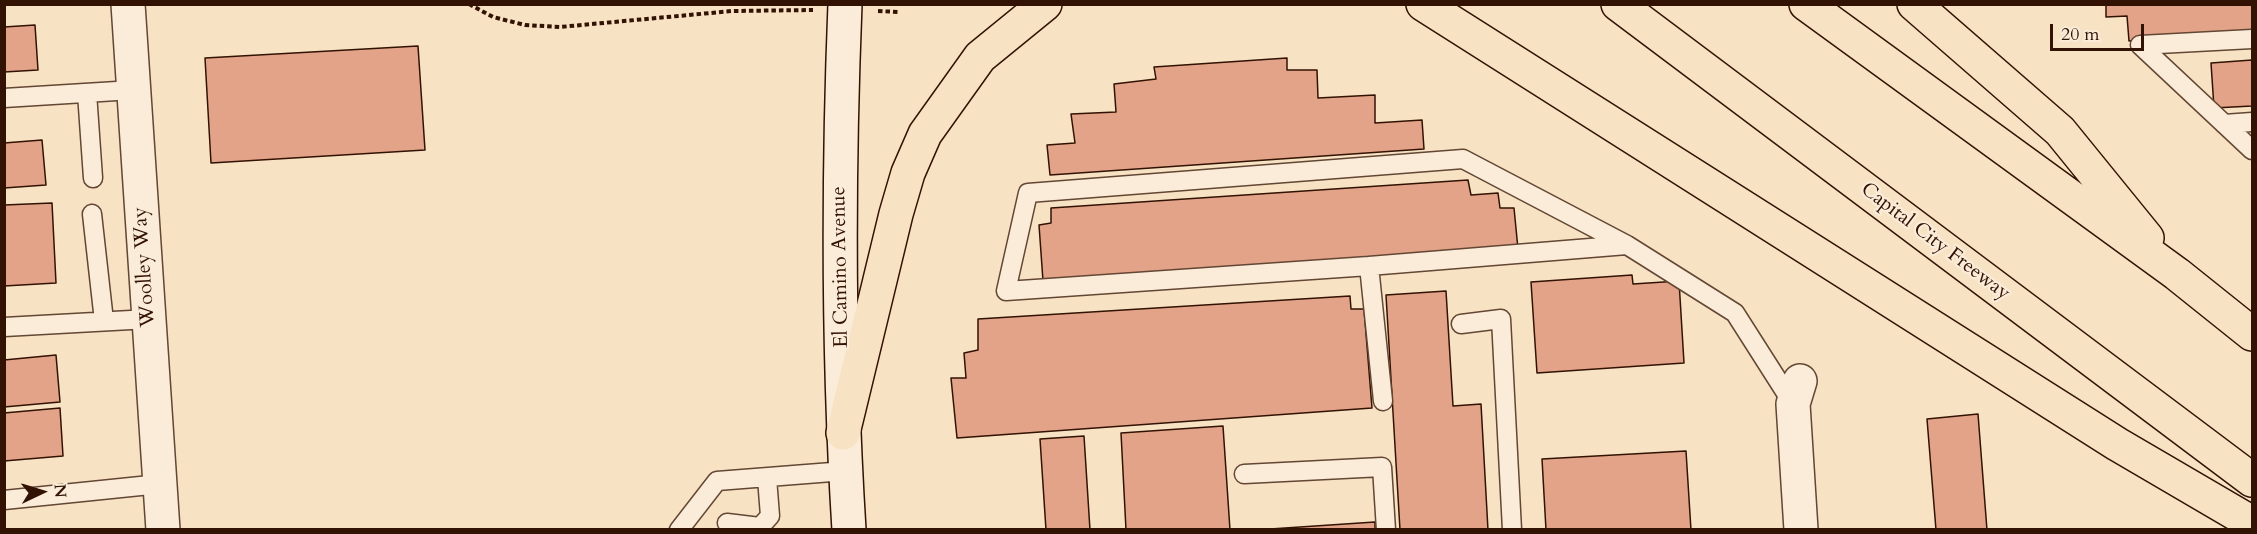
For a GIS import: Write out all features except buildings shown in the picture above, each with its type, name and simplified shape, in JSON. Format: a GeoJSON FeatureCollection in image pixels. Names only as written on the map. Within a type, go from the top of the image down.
{"type":"FeatureCollection","features":[{"type":"Feature","properties":{"kind":"highway"},"geometry":{"type":"LineString","coordinates":[[843,433],[896,214],[908,173],[925,134],[980,57],[1045,4]]}},
{"type":"Feature","properties":{"kind":"highway"},"geometry":{"type":"LineString","coordinates":[[1423,4],[2117,444],[2253,523]]}},
{"type":"Feature","properties":{"kind":"highway","name":"Capital City Freeway"},"geometry":{"type":"LineString","coordinates":[[1618,4],[2253,480]]}},
{"type":"Feature","properties":{"kind":"highway"},"geometry":{"type":"LineString","coordinates":[[1806,4],[2177,274],[2253,334]]}},
{"type":"Feature","properties":{"kind":"highway"},"geometry":{"type":"LineString","coordinates":[[1914,4],[2060,131],[2177,274]]}},
{"type":"Feature","properties":{"kind":"street","name":"Woolley Way"},"geometry":{"type":"LineString","coordinates":[[128,4],[164,530]]}},
{"type":"Feature","properties":{"kind":"street","name":"El Camino Avenue"},"geometry":{"type":"LineString","coordinates":[[845,8],[839,182],[843,433],[849,530]]}},
{"type":"Feature","properties":{"kind":"street"},"geometry":{"type":"LineString","coordinates":[[1796,392],[1801,530]]}},
{"type":"Feature","properties":{"kind":"lane"},"geometry":{"type":"LineString","coordinates":[[2253,39],[2140,45],[2253,150]]}},
{"type":"Feature","properties":{"kind":"lane"},"geometry":{"type":"LineString","coordinates":[[4,98],[133,90]]}},
{"type":"Feature","properties":{"kind":"lane"},"geometry":{"type":"LineString","coordinates":[[87,93],[93,178]]}},
{"type":"Feature","properties":{"kind":"lane"},"geometry":{"type":"LineString","coordinates":[[2224,124],[2253,122]]}},
{"type":"Feature","properties":{"kind":"lane"},"geometry":{"type":"LineString","coordinates":[[1627,245],[1369,266],[1006,291],[1029,193],[1463,159],[1627,245],[1735,313],[1796,392]]}},
{"type":"Feature","properties":{"kind":"lane"},"geometry":{"type":"LineString","coordinates":[[92,214],[104,321]]}},
{"type":"Feature","properties":{"kind":"lane"},"geometry":{"type":"LineString","coordinates":[[1369,266],[1383,401]]}},
{"type":"Feature","properties":{"kind":"lane"},"geometry":{"type":"LineString","coordinates":[[4,327],[149,319]]}},
{"type":"Feature","properties":{"kind":"lane"},"geometry":{"type":"LineString","coordinates":[[1461,324],[1501,319],[1512,530]]}},
{"type":"Feature","properties":{"kind":"lane"},"geometry":{"type":"LineString","coordinates":[[1244,474],[1382,467],[1386,530]]}},
{"type":"Feature","properties":{"kind":"lane"},"geometry":{"type":"LineString","coordinates":[[679,530],[717,481],[845,471]]}},
{"type":"Feature","properties":{"kind":"lane"},"geometry":{"type":"LineString","coordinates":[[727,523],[760,529],[770,516],[767,478]]}},
{"type":"Feature","properties":{"kind":"lane"},"geometry":{"type":"LineString","coordinates":[[4,500],[160,484]]}},
{"type":"Feature","properties":{"kind":"path"},"geometry":{"type":"LineString","coordinates":[[469,4],[493,17],[525,26],[560,27],[794,7],[898,12]]}}]}
